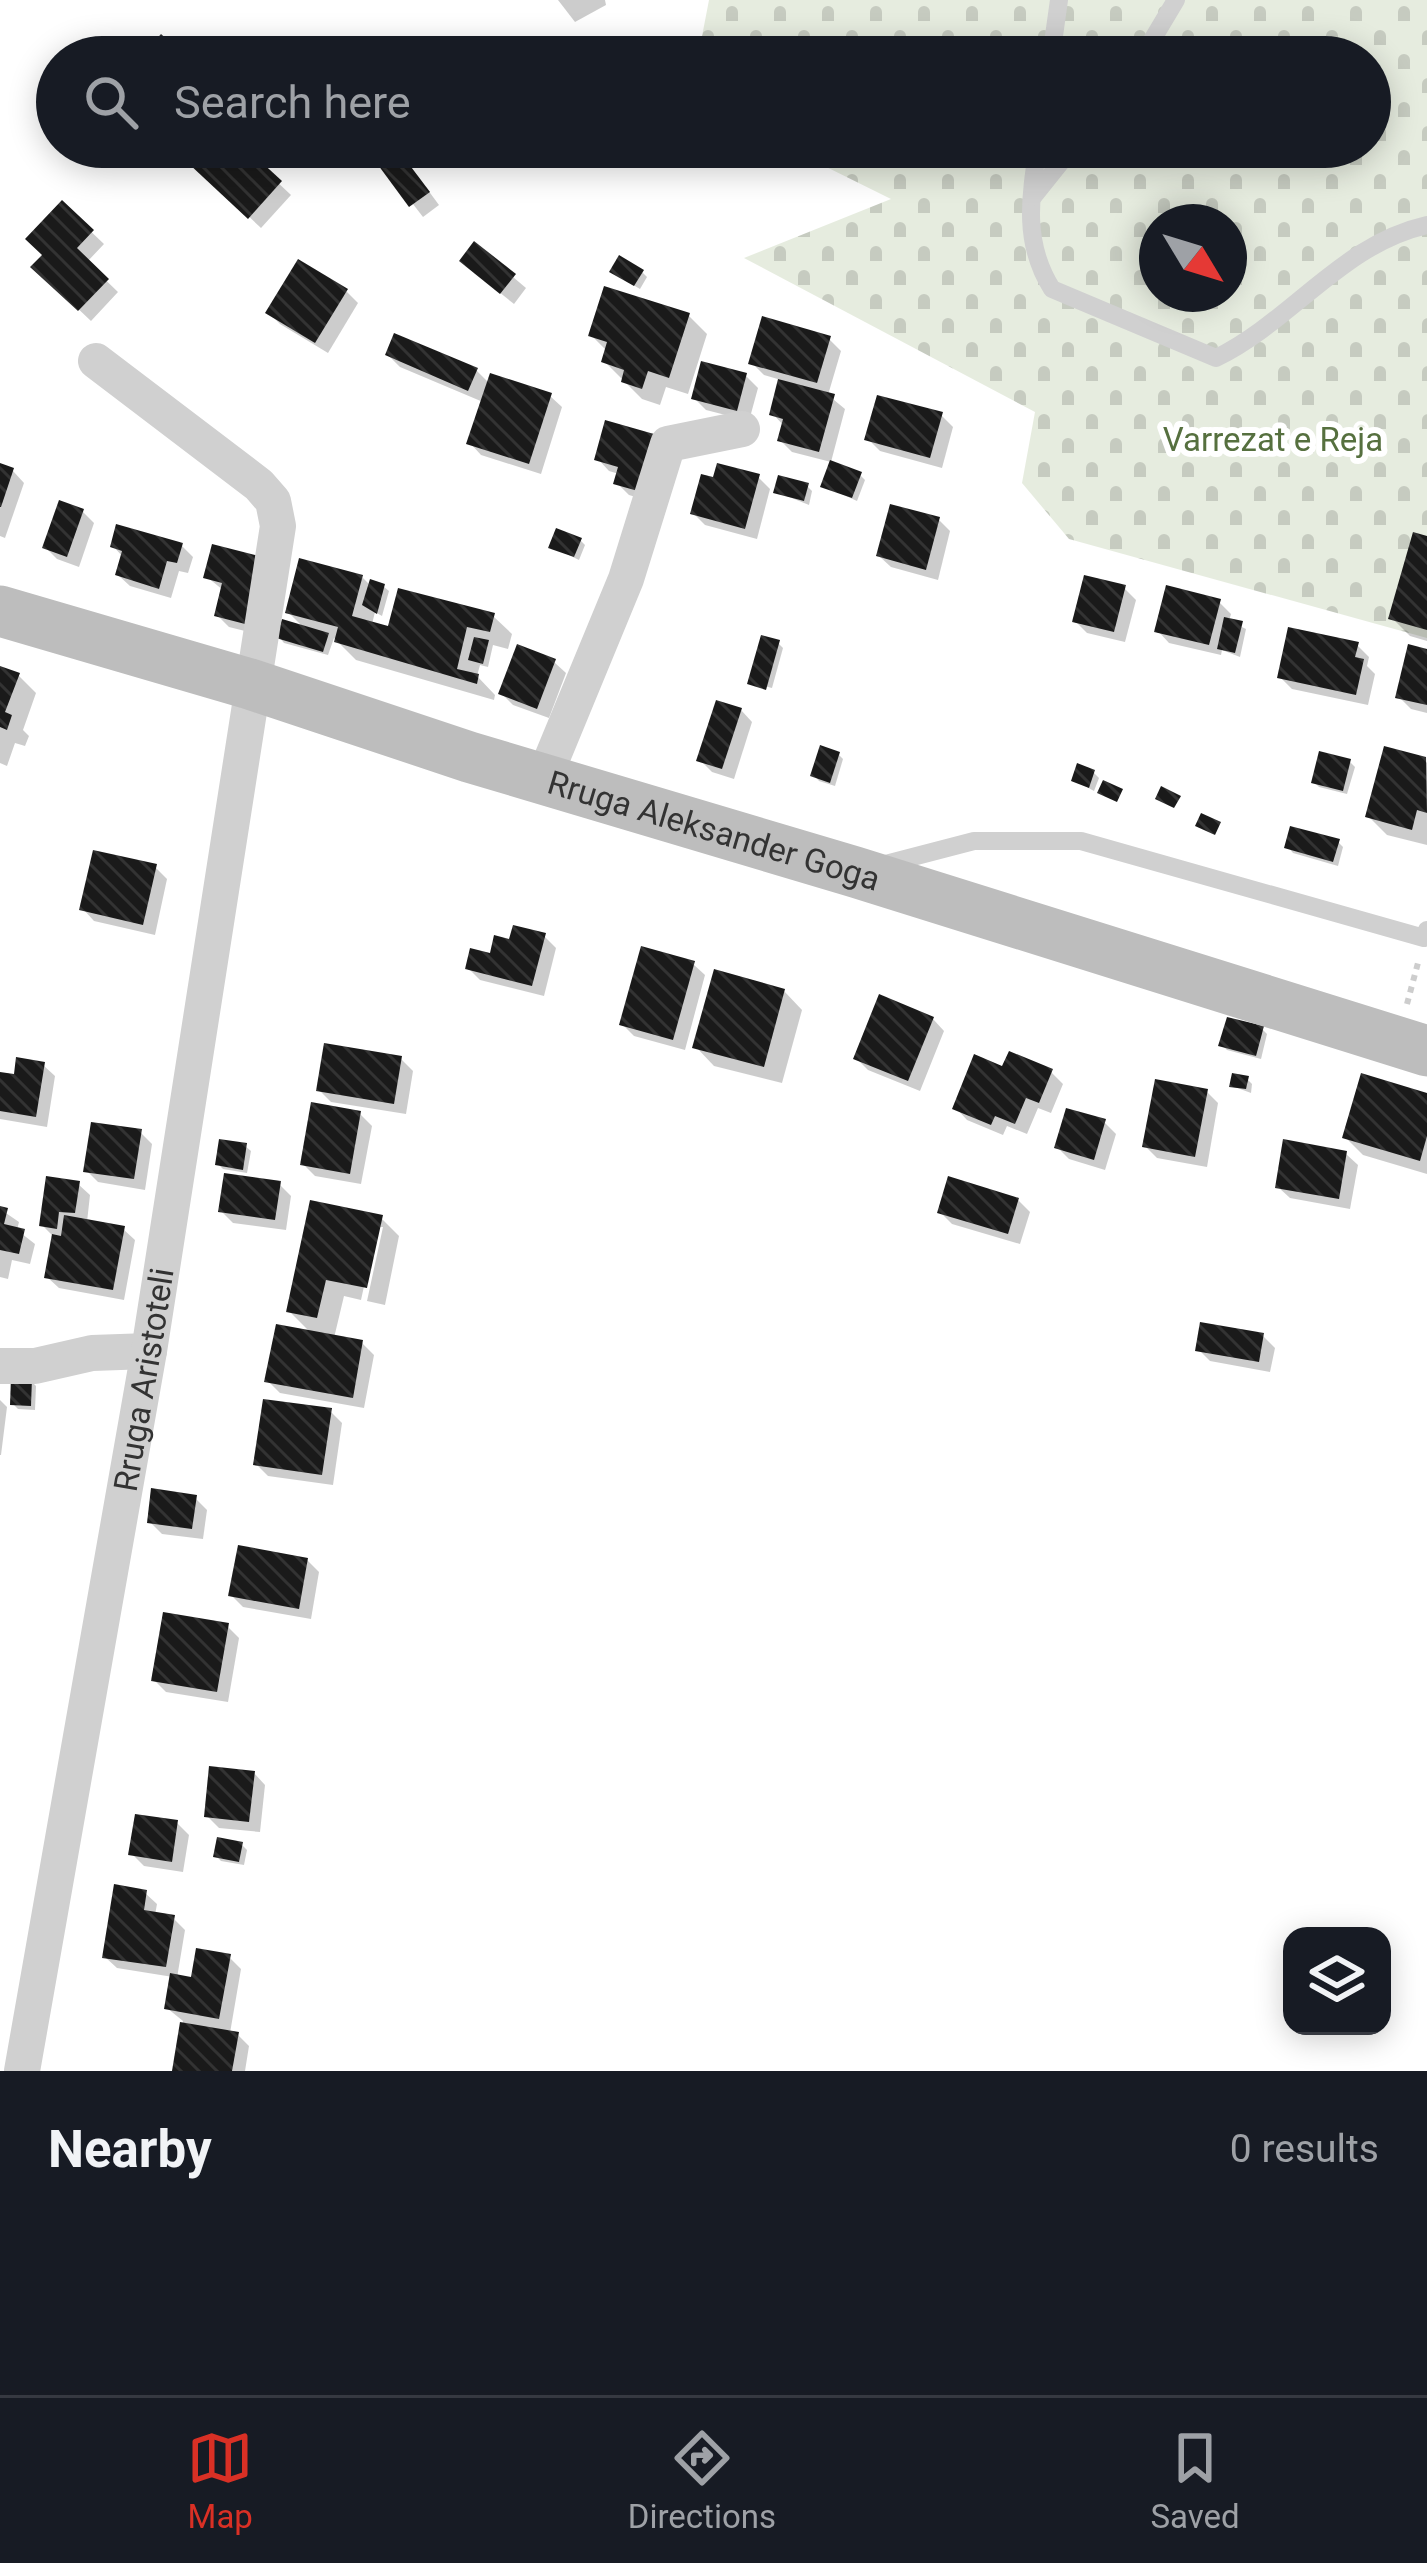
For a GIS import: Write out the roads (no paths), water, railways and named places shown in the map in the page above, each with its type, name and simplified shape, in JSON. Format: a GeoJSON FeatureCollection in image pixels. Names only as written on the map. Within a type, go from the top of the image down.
{"type":"FeatureCollection","features":[{"type":"Feature","properties":{"kind":"main road","name":"Rruga Aleksander Goga"},"geometry":{"type":"LineString","coordinates":[[0,611],[250,684],[543,780],[856,872],[1412,1046]]}},
{"type":"Feature","properties":{"kind":"street","name":"Rruga Aristoteli"},"geometry":{"type":"LineString","coordinates":[[22,2071],[149,1352],[278,526],[273,501],[259,485],[96,361]]}},
{"type":"Feature","properties":{"kind":"street"},"geometry":{"type":"LineString","coordinates":[[543,780],[626,579],[668,444],[742,429]]}},
{"type":"Feature","properties":{"kind":"street"},"geometry":{"type":"LineString","coordinates":[[0,1366],[35,1366],[92,1353],[149,1352]]}},
{"type":"Feature","properties":{"kind":"lane"},"geometry":{"type":"LineString","coordinates":[[1054,36],[1059,0]]}},
{"type":"Feature","properties":{"kind":"lane"},"geometry":{"type":"LineString","coordinates":[[1155,36],[1176,0]]}},
{"type":"Feature","properties":{"kind":"lane"},"geometry":{"type":"LineString","coordinates":[[1035,168],[1030,201],[1036,264],[1052,289],[1216,358],[1249,342],[1328,275],[1380,240],[1427,225]]}},
{"type":"Feature","properties":{"kind":"lane"},"geometry":{"type":"LineString","coordinates":[[1030,201],[1056,168]]}},
{"type":"Feature","properties":{"kind":"lane"},"geometry":{"type":"LineString","coordinates":[[856,872],[974,841],[1081,842],[1426,934]]}},
{"type":"Feature","properties":{"kind":"park label","name":"Varrezat e Reja"},"geometry":{"type":"Point","coordinates":[1273,439]}}]}
